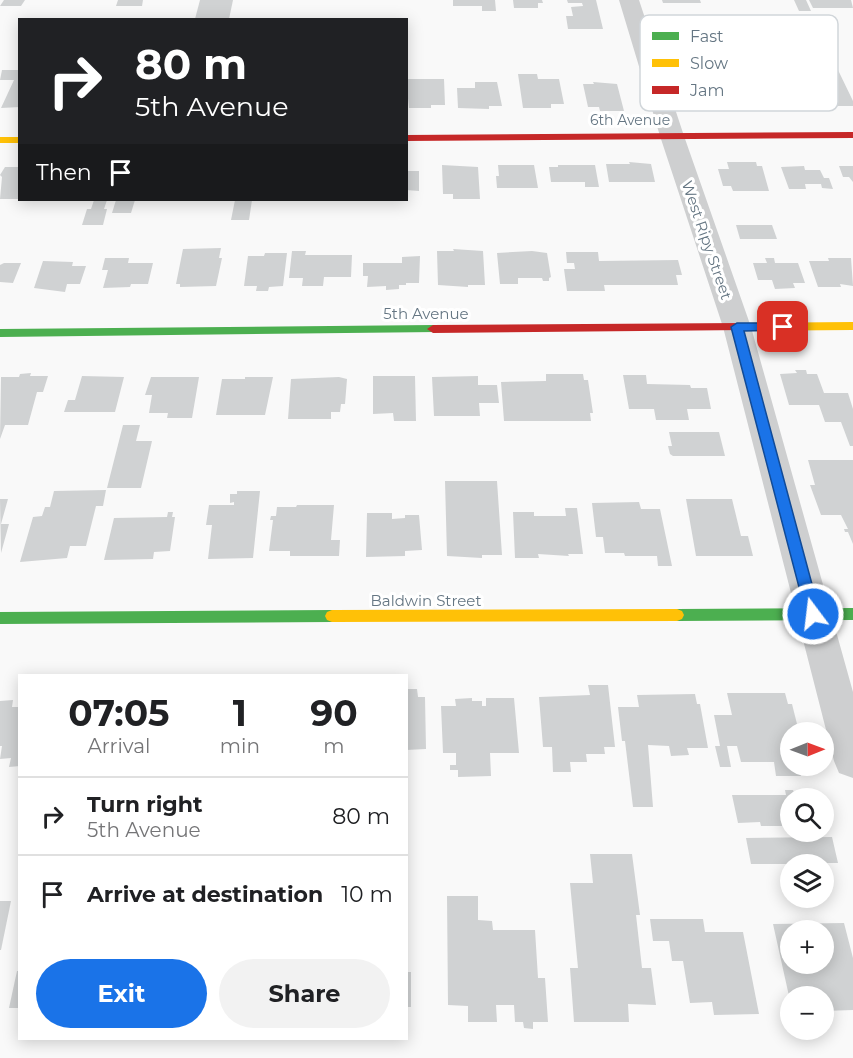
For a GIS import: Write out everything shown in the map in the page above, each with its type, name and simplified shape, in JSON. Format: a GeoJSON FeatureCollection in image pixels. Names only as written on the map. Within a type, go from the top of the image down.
{"type":"FeatureCollection","features":[{"type":"Feature","properties":{"kind":"street","name":"West Ripy Street"},"geometry":{"type":"LineString","coordinates":[[629,0],[640,35]]}},
{"type":"Feature","properties":{"kind":"street","name":"West Ripy Street"},"geometry":{"type":"LineString","coordinates":[[664,111],[737,327],[853,761]]}},
{"type":"Feature","properties":{"kind":"street","name":"6th Avenue"},"geometry":{"type":"LineString","coordinates":[[408,138],[853,135]]}},
{"type":"Feature","properties":{"kind":"street"},"geometry":{"type":"LineString","coordinates":[[0,140],[18,140]]}},
{"type":"Feature","properties":{"kind":"street","name":"5th Avenue"},"geometry":{"type":"LineString","coordinates":[[0,333],[853,326]]}},
{"type":"Feature","properties":{"kind":"street","name":"Baldwin Street"},"geometry":{"type":"LineString","coordinates":[[0,618],[853,614]]}},
{"type":"Feature","properties":{"kind":"building"},"geometry":{"type":"Polygon","coordinates":[[[4,0],[25,0],[21,6],[0,6],[4,0]]]}},
{"type":"Feature","properties":{"kind":"building"},"geometry":{"type":"Polygon","coordinates":[[[118,0],[143,0],[142,6],[116,6],[118,0]]]}},
{"type":"Feature","properties":{"kind":"building"},"geometry":{"type":"Polygon","coordinates":[[[200,0],[233,0],[229,18],[195,18],[200,0]]]}},
{"type":"Feature","properties":{"kind":"building"},"geometry":{"type":"Polygon","coordinates":[[[453,0],[495,0],[496,11],[482,11],[482,6],[453,6],[453,0]]]}},
{"type":"Feature","properties":{"kind":"building"},"geometry":{"type":"Polygon","coordinates":[[[513,0],[542,0],[543,3],[538,3],[538,8],[514,8],[513,0]]]}},
{"type":"Feature","properties":{"kind":"building"},"geometry":{"type":"Polygon","coordinates":[[[567,0],[596,0],[603,29],[568,29],[566,16],[573,16],[571,7],[583,6],[582,3],[568,3],[567,0]]]}},
{"type":"Feature","properties":{"kind":"building"},"geometry":{"type":"Polygon","coordinates":[[[662,0],[700,0],[701,3],[663,3],[662,0]]]}},
{"type":"Feature","properties":{"kind":"building"},"geometry":{"type":"Polygon","coordinates":[[[794,0],[806,0],[811,11],[799,11],[794,0]]]}},
{"type":"Feature","properties":{"kind":"building"},"geometry":{"type":"Polygon","coordinates":[[[809,0],[851,0],[853,8],[813,8],[809,0]]]}},
{"type":"Feature","properties":{"kind":"building"},"geometry":{"type":"Polygon","coordinates":[[[2,70],[18,70],[18,107],[1,108],[14,80],[0,80],[2,70]]]}},
{"type":"Feature","properties":{"kind":"building"},"geometry":{"type":"Polygon","coordinates":[[[838,70],[853,101],[853,106],[838,106],[838,70]]]}},
{"type":"Feature","properties":{"kind":"building"},"geometry":{"type":"Polygon","coordinates":[[[518,74],[537,74],[538,79],[559,79],[564,104],[551,104],[551,108],[523,108],[518,74]]]}},
{"type":"Feature","properties":{"kind":"building"},"geometry":{"type":"Polygon","coordinates":[[[408,79],[444,79],[445,105],[431,105],[431,108],[409,108],[408,79]]]}},
{"type":"Feature","properties":{"kind":"building"},"geometry":{"type":"Polygon","coordinates":[[[475,82],[497,82],[502,106],[489,106],[489,109],[458,108],[457,88],[475,88],[475,82]]]}},
{"type":"Feature","properties":{"kind":"building"},"geometry":{"type":"Polygon","coordinates":[[[593,82],[617,84],[624,111],[600,111],[599,107],[588,107],[583,84],[594,84],[593,82]]]}},
{"type":"Feature","properties":{"kind":"building"},"geometry":{"type":"Polygon","coordinates":[[[629,162],[651,164],[655,182],[609,182],[606,164],[630,164],[629,162]]]}},
{"type":"Feature","properties":{"kind":"building"},"geometry":{"type":"Polygon","coordinates":[[[727,162],[756,162],[757,166],[762,166],[769,191],[733,191],[731,186],[723,186],[718,169],[729,169],[727,162]]]}},
{"type":"Feature","properties":{"kind":"building"},"geometry":{"type":"Polygon","coordinates":[[[442,165],[478,167],[480,199],[453,199],[453,194],[443,194],[442,165]]]}},
{"type":"Feature","properties":{"kind":"building"},"geometry":{"type":"Polygon","coordinates":[[[498,165],[534,165],[538,188],[497,188],[498,165]]]}},
{"type":"Feature","properties":{"kind":"building"},"geometry":{"type":"Polygon","coordinates":[[[558,165],[595,165],[599,187],[585,187],[585,182],[551,182],[549,167],[558,167],[558,165]]]}},
{"type":"Feature","properties":{"kind":"building"},"geometry":{"type":"Polygon","coordinates":[[[804,166],[805,170],[820,170],[824,178],[829,178],[833,189],[822,188],[821,184],[805,184],[806,189],[789,189],[781,167],[804,166]]]}},
{"type":"Feature","properties":{"kind":"building"},"geometry":{"type":"Polygon","coordinates":[[[839,166],[853,166],[853,182],[849,177],[843,177],[839,166]]]}},
{"type":"Feature","properties":{"kind":"building"},"geometry":{"type":"Polygon","coordinates":[[[5,167],[18,167],[18,199],[0,199],[2,177],[0,175],[5,167]]]}},
{"type":"Feature","properties":{"kind":"building"},"geometry":{"type":"Polygon","coordinates":[[[408,171],[419,171],[419,191],[408,190],[408,171]]]}},
{"type":"Feature","properties":{"kind":"building"},"geometry":{"type":"Polygon","coordinates":[[[94,201],[107,201],[103,225],[82,225],[87,209],[91,209],[94,201]]]}},
{"type":"Feature","properties":{"kind":"building"},"geometry":{"type":"Polygon","coordinates":[[[116,201],[135,201],[131,213],[112,213],[116,201]]]}},
{"type":"Feature","properties":{"kind":"building"},"geometry":{"type":"Polygon","coordinates":[[[235,201],[252,201],[249,220],[231,220],[235,201]]]}},
{"type":"Feature","properties":{"kind":"building"},"geometry":{"type":"Polygon","coordinates":[[[736,225],[772,225],[777,239],[740,239],[736,225]]]}},
{"type":"Feature","properties":{"kind":"building"},"geometry":{"type":"Polygon","coordinates":[[[221,248],[219,258],[222,258],[216,286],[180,287],[180,284],[176,284],[183,249],[221,248]]]}},
{"type":"Feature","properties":{"kind":"building"},"geometry":{"type":"Polygon","coordinates":[[[453,249],[483,251],[485,285],[468,285],[468,287],[438,285],[437,251],[454,251],[453,249]]]}},
{"type":"Feature","properties":{"kind":"building"},"geometry":{"type":"Polygon","coordinates":[[[292,251],[306,251],[305,255],[352,255],[351,277],[324,277],[323,286],[302,286],[303,278],[289,278],[292,251]]]}},
{"type":"Feature","properties":{"kind":"building"},"geometry":{"type":"Polygon","coordinates":[[[532,251],[547,253],[551,277],[549,281],[543,281],[542,278],[518,278],[518,284],[500,284],[497,253],[532,251]]]}},
{"type":"Feature","properties":{"kind":"building"},"geometry":{"type":"Polygon","coordinates":[[[566,252],[598,252],[599,261],[678,260],[682,275],[676,275],[678,285],[604,285],[605,291],[567,291],[564,269],[575,269],[574,263],[567,263],[566,252]]]}},
{"type":"Feature","properties":{"kind":"building"},"geometry":{"type":"Polygon","coordinates":[[[265,253],[287,253],[283,286],[269,287],[268,291],[256,291],[257,286],[244,286],[248,256],[264,256],[265,253]]]}},
{"type":"Feature","properties":{"kind":"building"},"geometry":{"type":"Polygon","coordinates":[[[420,256],[419,283],[406,283],[406,285],[399,285],[399,289],[386,290],[386,286],[367,287],[368,276],[363,276],[363,263],[402,263],[402,257],[420,256]]]}},
{"type":"Feature","properties":{"kind":"building"},"geometry":{"type":"Polygon","coordinates":[[[105,258],[129,258],[128,263],[153,263],[148,284],[103,288],[108,270],[102,270],[105,258]]]}},
{"type":"Feature","properties":{"kind":"building"},"geometry":{"type":"Polygon","coordinates":[[[765,258],[774,258],[775,263],[798,263],[805,283],[793,283],[795,288],[775,289],[772,280],[758,280],[753,263],[767,263],[765,258]]]}},
{"type":"Feature","properties":{"kind":"building"},"geometry":{"type":"Polygon","coordinates":[[[828,258],[851,258],[853,286],[840,284],[841,287],[818,287],[809,261],[829,261],[828,258]]]}},
{"type":"Feature","properties":{"kind":"building"},"geometry":{"type":"Polygon","coordinates":[[[43,261],[73,262],[72,266],[86,266],[80,284],[67,284],[65,292],[34,288],[43,261]]]}},
{"type":"Feature","properties":{"kind":"building"},"geometry":{"type":"Polygon","coordinates":[[[21,263],[13,283],[0,282],[0,265],[21,263]]]}},
{"type":"Feature","properties":{"kind":"building"},"geometry":{"type":"Polygon","coordinates":[[[795,370],[806,370],[807,374],[817,374],[824,393],[848,393],[853,409],[853,446],[850,446],[841,422],[825,422],[819,405],[789,405],[780,374],[797,373],[795,370]]]}},
{"type":"Feature","properties":{"kind":"building"},"geometry":{"type":"Polygon","coordinates":[[[31,373],[30,376],[48,376],[43,392],[37,392],[28,425],[5,425],[0,439],[1,377],[19,377],[20,374],[31,373]]]}},
{"type":"Feature","properties":{"kind":"building"},"geometry":{"type":"Polygon","coordinates":[[[546,374],[583,374],[584,380],[588,380],[593,413],[590,413],[591,421],[504,421],[501,382],[546,381],[546,374]]]}},
{"type":"Feature","properties":{"kind":"building"},"geometry":{"type":"Polygon","coordinates":[[[623,375],[646,375],[647,384],[690,385],[691,388],[707,388],[711,409],[687,409],[689,420],[656,420],[654,409],[629,409],[623,375]]]}},
{"type":"Feature","properties":{"kind":"building"},"geometry":{"type":"Polygon","coordinates":[[[82,376],[124,377],[115,412],[64,412],[68,400],[75,400],[82,376]]]}},
{"type":"Feature","properties":{"kind":"building"},"geometry":{"type":"Polygon","coordinates":[[[373,376],[415,376],[416,421],[394,421],[393,413],[373,414],[373,376]]]}},
{"type":"Feature","properties":{"kind":"building"},"geometry":{"type":"Polygon","coordinates":[[[478,376],[478,385],[497,385],[499,403],[479,403],[480,416],[434,416],[432,377],[478,376]]]}},
{"type":"Feature","properties":{"kind":"building"},"geometry":{"type":"Polygon","coordinates":[[[151,377],[199,377],[192,418],[167,418],[168,413],[149,413],[152,395],[145,395],[151,377]]]}},
{"type":"Feature","properties":{"kind":"building"},"geometry":{"type":"Polygon","coordinates":[[[245,377],[273,377],[265,415],[216,415],[222,379],[245,379],[245,377]]]}},
{"type":"Feature","properties":{"kind":"building"},"geometry":{"type":"Polygon","coordinates":[[[339,377],[347,379],[345,404],[341,404],[340,412],[331,412],[331,419],[288,419],[291,379],[339,377]]]}},
{"type":"Feature","properties":{"kind":"building"},"geometry":{"type":"Polygon","coordinates":[[[123,425],[140,425],[136,441],[152,441],[141,488],[107,488],[123,425]]]}},
{"type":"Feature","properties":{"kind":"building"},"geometry":{"type":"Polygon","coordinates":[[[669,432],[719,432],[725,456],[673,456],[668,446],[672,446],[669,432]]]}},
{"type":"Feature","properties":{"kind":"building"},"geometry":{"type":"Polygon","coordinates":[[[808,460],[853,460],[853,544],[848,532],[845,532],[844,529],[848,529],[841,515],[821,515],[810,485],[815,485],[808,460]]]}},
{"type":"Feature","properties":{"kind":"building"},"geometry":{"type":"Polygon","coordinates":[[[445,481],[497,481],[502,555],[482,555],[482,558],[447,556],[445,481]]]}},
{"type":"Feature","properties":{"kind":"building"},"geometry":{"type":"Polygon","coordinates":[[[106,490],[103,506],[96,506],[86,546],[70,546],[67,558],[20,562],[33,517],[42,516],[45,507],[50,507],[54,491],[106,490]]]}},
{"type":"Feature","properties":{"kind":"building"},"geometry":{"type":"Polygon","coordinates":[[[237,491],[260,491],[253,558],[208,559],[212,525],[206,525],[209,505],[234,505],[234,502],[230,503],[230,494],[237,494],[237,491]]]}},
{"type":"Feature","properties":{"kind":"building"},"geometry":{"type":"Polygon","coordinates":[[[0,499],[8,499],[1,524],[9,524],[1,553],[0,499]]]}},
{"type":"Feature","properties":{"kind":"building"},"geometry":{"type":"Polygon","coordinates":[[[686,499],[732,499],[741,536],[748,536],[753,556],[696,556],[686,499]]]}},
{"type":"Feature","properties":{"kind":"building"},"geometry":{"type":"Polygon","coordinates":[[[639,502],[641,509],[660,509],[672,566],[658,566],[657,556],[625,556],[624,553],[605,553],[603,537],[596,537],[592,503],[639,502]]]}},
{"type":"Feature","properties":{"kind":"building"},"geometry":{"type":"Polygon","coordinates":[[[297,505],[334,505],[331,540],[340,540],[339,556],[290,556],[290,551],[269,551],[273,520],[270,520],[271,516],[276,516],[277,507],[296,507],[297,505]]]}},
{"type":"Feature","properties":{"kind":"building"},"geometry":{"type":"Polygon","coordinates":[[[565,508],[577,508],[583,554],[568,554],[569,556],[538,554],[539,558],[515,558],[513,512],[534,512],[534,516],[566,516],[565,508]]]}},
{"type":"Feature","properties":{"kind":"building"},"geometry":{"type":"Polygon","coordinates":[[[168,512],[173,512],[172,517],[175,517],[170,551],[154,552],[153,559],[104,560],[114,518],[167,517],[168,512]]]}},
{"type":"Feature","properties":{"kind":"building"},"geometry":{"type":"Polygon","coordinates":[[[367,513],[392,513],[392,519],[405,518],[405,515],[419,515],[422,550],[405,551],[405,556],[366,557],[367,513]]]}},
{"type":"Feature","properties":{"kind":"building"},"geometry":{"type":"Polygon","coordinates":[[[588,685],[608,685],[615,747],[604,747],[605,754],[586,754],[587,762],[570,762],[571,772],[553,772],[552,747],[543,747],[539,697],[590,695],[588,685]]]}},
{"type":"Feature","properties":{"kind":"building"},"geometry":{"type":"Polygon","coordinates":[[[408,689],[417,689],[418,697],[425,697],[426,749],[408,750],[408,689]]]}},
{"type":"Feature","properties":{"kind":"building"},"geometry":{"type":"Polygon","coordinates":[[[727,693],[785,693],[788,704],[792,704],[796,722],[780,722],[780,776],[776,776],[774,762],[741,762],[737,746],[727,746],[731,767],[720,767],[715,746],[720,746],[714,715],[732,715],[727,693]]]}},
{"type":"Feature","properties":{"kind":"building"},"geometry":{"type":"Polygon","coordinates":[[[695,694],[697,704],[700,704],[708,748],[687,748],[689,755],[671,756],[669,746],[648,745],[653,807],[633,807],[625,741],[622,741],[618,707],[639,707],[637,695],[695,694]]]}},
{"type":"Feature","properties":{"kind":"building"},"geometry":{"type":"Polygon","coordinates":[[[472,698],[472,701],[482,701],[482,706],[486,706],[486,698],[514,698],[519,753],[490,753],[491,776],[458,777],[458,770],[450,770],[450,765],[456,765],[456,753],[443,753],[441,706],[456,706],[455,699],[472,698]]]}},
{"type":"Feature","properties":{"kind":"building"},"geometry":{"type":"Polygon","coordinates":[[[13,700],[12,707],[18,707],[18,766],[9,767],[11,758],[0,759],[2,746],[0,746],[0,701],[13,700]]]}},
{"type":"Feature","properties":{"kind":"building"},"geometry":{"type":"Polygon","coordinates":[[[732,795],[780,795],[780,826],[761,826],[760,822],[738,823],[732,795]]]}},
{"type":"Feature","properties":{"kind":"building"},"geometry":{"type":"Polygon","coordinates":[[[746,838],[780,838],[780,842],[833,842],[838,863],[834,863],[834,854],[780,854],[780,864],[751,864],[746,838]]]}},
{"type":"Feature","properties":{"kind":"building"},"geometry":{"type":"Polygon","coordinates":[[[590,854],[632,854],[640,915],[636,915],[642,968],[651,968],[656,1005],[628,1004],[629,1022],[574,1022],[570,968],[578,968],[570,883],[593,883],[590,854]]]}},
{"type":"Feature","properties":{"kind":"building"},"geometry":{"type":"Polygon","coordinates":[[[447,896],[478,896],[478,920],[492,921],[493,930],[535,930],[538,978],[545,978],[548,1022],[533,1022],[533,1029],[524,1028],[523,1022],[515,1022],[514,1005],[496,1005],[497,1022],[468,1022],[468,1006],[448,1005],[447,896]]]}},
{"type":"Feature","properties":{"kind":"building"},"geometry":{"type":"Polygon","coordinates":[[[0,901],[11,901],[1,950],[0,950],[0,901]]]}},
{"type":"Feature","properties":{"kind":"building"},"geometry":{"type":"Polygon","coordinates":[[[650,919],[703,919],[705,932],[743,932],[759,1014],[714,1015],[712,1002],[690,1003],[683,961],[672,961],[669,941],[653,941],[650,919]]]}},
{"type":"Feature","properties":{"kind":"building"},"geometry":{"type":"Polygon","coordinates":[[[834,923],[844,923],[853,958],[853,1010],[834,1011],[834,986],[787,986],[784,974],[834,974],[834,923]]]}},
{"type":"Feature","properties":{"kind":"building"},"geometry":{"type":"Polygon","coordinates":[[[773,924],[780,924],[780,956],[773,924]]]}},
{"type":"Feature","properties":{"kind":"building"},"geometry":{"type":"Polygon","coordinates":[[[17,971],[18,971],[18,1008],[9,1008],[17,971]]]}},
{"type":"Feature","properties":{"kind":"building"},"geometry":{"type":"Polygon","coordinates":[[[408,972],[411,972],[411,1007],[408,1007],[408,972]]]}},
{"type":"Feature","properties":{"kind":"traffic: fast"},"geometry":{"type":"LineString","coordinates":[[0,333],[433,329]]}},
{"type":"Feature","properties":{"kind":"traffic: fast"},"geometry":{"type":"LineString","coordinates":[[677,615],[853,614]]}},
{"type":"Feature","properties":{"kind":"traffic: fast"},"geometry":{"type":"LineString","coordinates":[[0,618],[332,616]]}},
{"type":"Feature","properties":{"kind":"traffic: slow"},"geometry":{"type":"LineString","coordinates":[[0,140],[18,140]]}},
{"type":"Feature","properties":{"kind":"traffic: slow"},"geometry":{"type":"LineString","coordinates":[[742,327],[853,326]]}},
{"type":"Feature","properties":{"kind":"traffic: slow"},"geometry":{"type":"LineString","coordinates":[[332,616],[677,615]]}},
{"type":"Feature","properties":{"kind":"traffic: jam"},"geometry":{"type":"LineString","coordinates":[[408,138],[853,135]]}},
{"type":"Feature","properties":{"kind":"traffic: jam"},"geometry":{"type":"LineString","coordinates":[[433,329],[742,327]]}},
{"type":"Feature","properties":{"kind":"route"},"geometry":{"type":"LineString","coordinates":[[783,327],[737,327],[813,614]]}}]}
